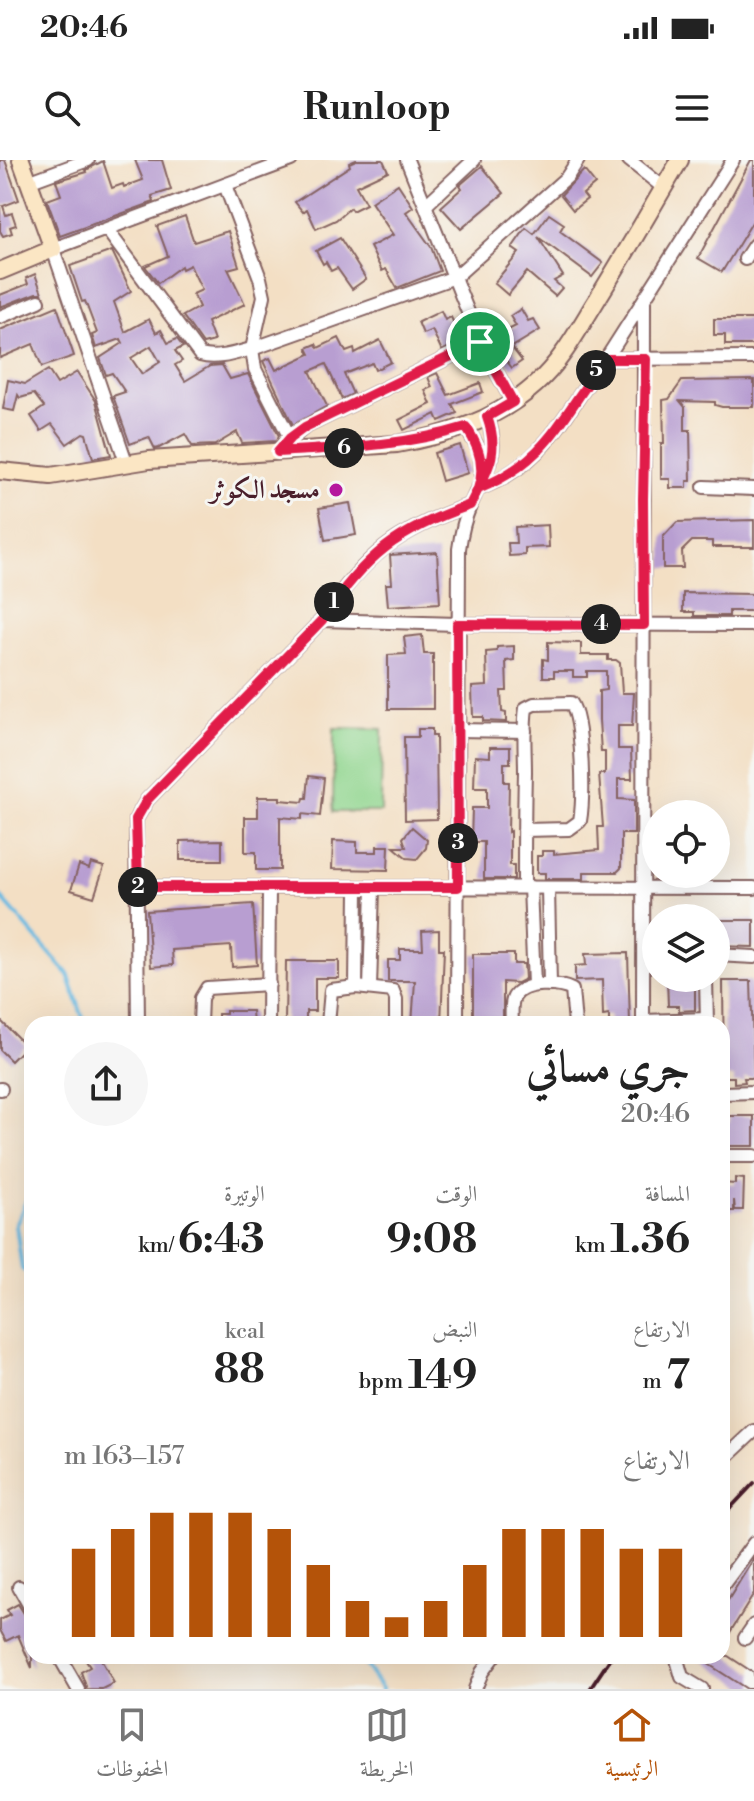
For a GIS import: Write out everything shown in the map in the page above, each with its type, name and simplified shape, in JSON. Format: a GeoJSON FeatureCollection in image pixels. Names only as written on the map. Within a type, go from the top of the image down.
{"type":"FeatureCollection","features":[{"type":"Feature","properties":{"kind":"street"},"geometry":{"type":"LineString","coordinates":[[21,160],[126,462]]}},
{"type":"Feature","properties":{"kind":"street"},"geometry":{"type":"LineString","coordinates":[[28,182],[88,160]]}},
{"type":"Feature","properties":{"kind":"street"},"geometry":{"type":"LineString","coordinates":[[0,271],[291,160]]}},
{"type":"Feature","properties":{"kind":"street"},"geometry":{"type":"LineString","coordinates":[[407,160],[480,342],[513,402]]}},
{"type":"Feature","properties":{"kind":"street"},"geometry":{"type":"LineString","coordinates":[[426,205],[474,160]]}},
{"type":"Feature","properties":{"kind":"street"},"geometry":{"type":"LineString","coordinates":[[108,231],[200,355],[209,358],[252,349],[455,277],[567,177],[578,160]]}},
{"type":"Feature","properties":{"kind":"street"},"geometry":{"type":"LineString","coordinates":[[629,160],[664,188]]}},
{"type":"Feature","properties":{"kind":"street"},"geometry":{"type":"LineString","coordinates":[[0,471],[51,476],[126,462],[397,444],[466,427],[513,402],[533,387],[559,359],[680,160]]}},
{"type":"Feature","properties":{"kind":"street"},"geometry":{"type":"LineString","coordinates":[[480,484],[507,477],[544,447],[644,302],[733,160]]}},
{"type":"Feature","properties":{"kind":"street"},"geometry":{"type":"LineString","coordinates":[[225,185],[264,296],[252,349],[255,369],[290,438]]}},
{"type":"Feature","properties":{"kind":"street"},"geometry":{"type":"LineString","coordinates":[[745,259],[754,245]]}},
{"type":"Feature","properties":{"kind":"street"},"geometry":{"type":"LineString","coordinates":[[0,317],[39,301]]}},
{"type":"Feature","properties":{"kind":"street"},"geometry":{"type":"LineString","coordinates":[[643,800],[644,302]]}},
{"type":"Feature","properties":{"kind":"street"},"geometry":{"type":"LineString","coordinates":[[278,452],[290,438],[354,402],[480,342]]}},
{"type":"Feature","properties":{"kind":"street"},"geometry":{"type":"LineString","coordinates":[[606,359],[754,358]]}},
{"type":"Feature","properties":{"kind":"street"},"geometry":{"type":"LineString","coordinates":[[457,1016],[459,549],[463,524],[490,466],[493,452],[487,417]]}},
{"type":"Feature","properties":{"kind":"street"},"geometry":{"type":"LineString","coordinates":[[466,427],[480,451],[480,484]]}},
{"type":"Feature","properties":{"kind":"street"},"geometry":{"type":"LineString","coordinates":[[704,487],[754,489]]}},
{"type":"Feature","properties":{"kind":"street"},"geometry":{"type":"LineString","coordinates":[[138,1016],[136,819],[147,800],[322,620],[355,574],[390,542],[417,525],[470,505]]}},
{"type":"Feature","properties":{"kind":"street"},"geometry":{"type":"LineString","coordinates":[[322,620],[457,624],[754,625]]}},
{"type":"Feature","properties":{"kind":"street"},"geometry":{"type":"LineString","coordinates":[[524,830],[569,829],[580,821],[580,745],[573,704],[529,705],[525,712],[524,830],[534,985]]}},
{"type":"Feature","properties":{"kind":"street"},"geometry":{"type":"LineString","coordinates":[[457,730],[525,731]]}},
{"type":"Feature","properties":{"kind":"street"},"geometry":{"type":"LineString","coordinates":[[138,887],[642,887]]}},
{"type":"Feature","properties":{"kind":"street"},"geometry":{"type":"LineString","coordinates":[[268,1016],[269,887]]}},
{"type":"Feature","properties":{"kind":"street"},"geometry":{"type":"LineString","coordinates":[[356,987],[357,888]]}},
{"type":"Feature","properties":{"kind":"street"},"geometry":{"type":"LineString","coordinates":[[370,988],[373,888]]}},
{"type":"Feature","properties":{"kind":"street"},"geometry":{"type":"LineString","coordinates":[[548,888],[550,985]]}},
{"type":"Feature","properties":{"kind":"street"},"geometry":{"type":"LineString","coordinates":[[643,888],[643,1016]]}},
{"type":"Feature","properties":{"kind":"street"},"geometry":{"type":"LineString","coordinates":[[730,888],[754,888]]}},
{"type":"Feature","properties":{"kind":"street"},"geometry":{"type":"LineString","coordinates":[[730,956],[754,957]]}},
{"type":"Feature","properties":{"kind":"street"},"geometry":{"type":"LineString","coordinates":[[200,1016],[201,998],[207,988],[269,984]]}},
{"type":"Feature","properties":{"kind":"street"},"geometry":{"type":"LineString","coordinates":[[512,1016],[513,999],[519,992],[534,985],[572,990],[574,1016]]}},
{"type":"Feature","properties":{"kind":"street"},"geometry":{"type":"LineString","coordinates":[[329,1016],[331,990],[356,987],[390,990],[395,994],[396,1016]]}},
{"type":"Feature","properties":{"kind":"street"},"geometry":{"type":"LineString","coordinates":[[706,992],[707,1016]]}},
{"type":"Feature","properties":{"kind":"street"},"geometry":{"type":"LineString","coordinates":[[730,1093],[754,1092]]}},
{"type":"Feature","properties":{"kind":"street"},"geometry":{"type":"LineString","coordinates":[[730,1156],[754,1156]]}},
{"type":"Feature","properties":{"kind":"street"},"geometry":{"type":"LineString","coordinates":[[730,1454],[754,1431]]}},
{"type":"Feature","properties":{"kind":"street"},"geometry":{"type":"LineString","coordinates":[[730,1575],[754,1543]]}},
{"type":"Feature","properties":{"kind":"street"},"geometry":{"type":"LineString","coordinates":[[19,1587],[24,1596]]}},
{"type":"Feature","properties":{"kind":"street"},"geometry":{"type":"LineString","coordinates":[[745,1638],[754,1625]]}},
{"type":"Feature","properties":{"kind":"street"},"geometry":{"type":"LineString","coordinates":[[64,1664],[78,1689]]}},
{"type":"Feature","properties":{"kind":"street"},"geometry":{"type":"LineString","coordinates":[[475,1689],[488,1664]]}},
{"type":"Feature","properties":{"kind":"street"},"geometry":{"type":"LineString","coordinates":[[678,1664],[682,1677],[702,1689]]}},
{"type":"Feature","properties":{"kind":"green space"},"geometry":{"type":"Polygon","coordinates":[[[334,728],[382,729],[381,812],[333,812],[334,728]]]}},
{"type":"Feature","properties":{"kind":"building"},"geometry":{"type":"Polygon","coordinates":[[[0,160],[5,160],[19,200],[3,206],[6,215],[12,213],[16,225],[10,227],[12,233],[3,236],[0,231],[0,160]]]}},
{"type":"Feature","properties":{"kind":"building"},"geometry":{"type":"Polygon","coordinates":[[[135,160],[162,160],[171,190],[152,196],[154,202],[60,236],[47,200],[61,195],[56,181],[87,172],[103,161],[112,188],[123,184],[124,187],[143,180],[135,160]]]}},
{"type":"Feature","properties":{"kind":"building"},"geometry":{"type":"Polygon","coordinates":[[[356,160],[383,160],[388,171],[356,186],[366,204],[352,211],[350,208],[336,220],[316,229],[307,209],[303,212],[295,202],[356,160]]]}},
{"type":"Feature","properties":{"kind":"building"},"geometry":{"type":"Polygon","coordinates":[[[751,160],[754,160],[754,219],[722,272],[698,258],[751,160]]]}},
{"type":"Feature","properties":{"kind":"building"},"geometry":{"type":"Polygon","coordinates":[[[482,166],[504,193],[461,229],[441,207],[482,166]]]}},
{"type":"Feature","properties":{"kind":"building"},"geometry":{"type":"Polygon","coordinates":[[[584,170],[595,184],[583,194],[587,199],[573,210],[561,195],[584,170]]]}},
{"type":"Feature","properties":{"kind":"building"},"geometry":{"type":"Polygon","coordinates":[[[398,184],[413,207],[406,212],[431,247],[440,271],[397,288],[386,269],[382,271],[370,247],[393,235],[371,202],[398,184]]]}},
{"type":"Feature","properties":{"kind":"building"},"geometry":{"type":"Polygon","coordinates":[[[549,214],[564,224],[560,231],[603,263],[592,277],[538,237],[563,276],[554,281],[562,288],[555,296],[527,272],[508,295],[494,283],[519,253],[512,248],[526,228],[534,234],[549,214]]]}},
{"type":"Feature","properties":{"kind":"building"},"geometry":{"type":"Polygon","coordinates":[[[185,216],[194,242],[228,231],[239,266],[228,269],[245,304],[207,322],[214,341],[203,344],[183,316],[199,307],[193,294],[202,290],[190,265],[182,269],[181,266],[158,283],[145,266],[168,256],[157,226],[185,216]]]}},
{"type":"Feature","properties":{"kind":"building"},"geometry":{"type":"Polygon","coordinates":[[[340,238],[366,279],[352,289],[337,268],[331,271],[326,262],[323,264],[316,251],[340,238]]]}},
{"type":"Feature","properties":{"kind":"building"},"geometry":{"type":"Polygon","coordinates":[[[112,251],[131,291],[114,302],[125,332],[149,319],[156,333],[161,330],[168,343],[177,339],[183,347],[175,351],[182,361],[175,365],[185,381],[210,366],[222,365],[230,379],[248,374],[279,436],[277,441],[242,443],[237,432],[215,445],[192,446],[185,434],[155,449],[149,437],[130,444],[113,396],[125,392],[112,373],[106,375],[100,358],[123,343],[121,339],[96,348],[92,335],[97,333],[70,266],[112,251]],[[151,346],[131,358],[142,374],[160,362],[151,346]]]}},
{"type":"Feature","properties":{"kind":"building"},"geometry":{"type":"Polygon","coordinates":[[[35,274],[42,293],[0,307],[0,295],[28,284],[26,278],[35,274]]]}},
{"type":"Feature","properties":{"kind":"building"},"geometry":{"type":"Polygon","coordinates":[[[57,306],[74,356],[42,367],[33,344],[0,358],[0,330],[57,306]]]}},
{"type":"Feature","properties":{"kind":"building"},"geometry":{"type":"Polygon","coordinates":[[[521,309],[528,321],[533,319],[540,330],[514,346],[522,361],[512,368],[502,355],[498,357],[490,339],[516,326],[510,316],[521,309]]]}},
{"type":"Feature","properties":{"kind":"building"},"geometry":{"type":"Polygon","coordinates":[[[441,311],[445,320],[451,317],[462,341],[442,351],[432,330],[423,334],[418,322],[441,311]]]}},
{"type":"Feature","properties":{"kind":"building"},"geometry":{"type":"Polygon","coordinates":[[[714,319],[754,319],[754,345],[725,345],[725,335],[714,335],[714,319]]]}},
{"type":"Feature","properties":{"kind":"building"},"geometry":{"type":"Polygon","coordinates":[[[339,338],[346,352],[354,349],[355,353],[380,340],[391,362],[375,370],[372,363],[344,374],[353,394],[342,399],[326,364],[310,371],[327,406],[293,425],[263,361],[270,358],[276,370],[310,354],[307,348],[316,344],[318,348],[339,338]]]}},
{"type":"Feature","properties":{"kind":"building"},"geometry":{"type":"Polygon","coordinates":[[[48,370],[57,384],[77,372],[96,401],[111,455],[93,458],[86,434],[67,444],[52,424],[41,431],[31,416],[44,407],[34,394],[20,398],[18,395],[14,411],[3,409],[8,380],[25,384],[48,370]]]}},
{"type":"Feature","properties":{"kind":"building"},"geometry":{"type":"Polygon","coordinates":[[[437,373],[448,395],[480,383],[483,392],[452,404],[457,413],[439,421],[436,414],[404,430],[399,420],[431,404],[425,390],[432,387],[428,377],[437,373]]]}},
{"type":"Feature","properties":{"kind":"building"},"geometry":{"type":"Polygon","coordinates":[[[754,380],[754,407],[722,407],[715,405],[715,402],[680,401],[685,407],[685,430],[690,430],[691,481],[687,481],[687,488],[670,488],[670,479],[661,479],[663,400],[669,399],[682,381],[754,380]]]}},
{"type":"Feature","properties":{"kind":"building"},"geometry":{"type":"Polygon","coordinates":[[[460,445],[468,473],[442,481],[434,453],[460,445]]]}},
{"type":"Feature","properties":{"kind":"building"},"geometry":{"type":"Polygon","coordinates":[[[350,503],[356,535],[325,540],[319,508],[350,503]]]}},
{"type":"Feature","properties":{"kind":"building"},"geometry":{"type":"Polygon","coordinates":[[[754,520],[754,547],[712,547],[712,541],[692,541],[682,551],[683,568],[663,568],[663,537],[677,522],[754,520]]]}},
{"type":"Feature","properties":{"kind":"building"},"geometry":{"type":"Polygon","coordinates":[[[548,525],[549,547],[525,548],[525,555],[509,556],[508,543],[516,543],[515,527],[548,525]]]}},
{"type":"Feature","properties":{"kind":"building"},"geometry":{"type":"Polygon","coordinates":[[[437,552],[440,603],[388,606],[386,584],[392,584],[390,555],[437,552]]]}},
{"type":"Feature","properties":{"kind":"building"},"geometry":{"type":"Polygon","coordinates":[[[683,593],[754,594],[754,611],[729,611],[729,616],[694,616],[694,612],[683,612],[683,593]]]}},
{"type":"Feature","properties":{"kind":"building"},"geometry":{"type":"Polygon","coordinates":[[[422,635],[424,654],[433,654],[433,709],[388,709],[388,655],[406,654],[404,637],[422,635]]]}},
{"type":"Feature","properties":{"kind":"building"},"geometry":{"type":"Polygon","coordinates":[[[548,642],[581,643],[581,655],[608,655],[608,660],[620,663],[622,693],[634,693],[632,726],[618,726],[618,749],[631,749],[632,779],[618,779],[618,799],[634,800],[634,834],[621,834],[621,868],[617,872],[584,872],[584,879],[545,879],[545,873],[537,873],[537,856],[542,856],[542,851],[554,851],[554,854],[599,850],[598,827],[603,827],[599,774],[605,774],[605,752],[601,752],[599,691],[606,690],[606,671],[587,671],[587,677],[573,677],[573,671],[554,671],[554,677],[543,677],[543,659],[548,660],[548,642]]]}},
{"type":"Feature","properties":{"kind":"building"},"geometry":{"type":"Polygon","coordinates":[[[514,646],[514,660],[506,661],[507,691],[501,691],[506,722],[483,721],[483,717],[473,717],[472,687],[487,686],[486,652],[497,651],[497,647],[514,646]]]}},
{"type":"Feature","properties":{"kind":"building"},"geometry":{"type":"Polygon","coordinates":[[[418,729],[432,729],[432,736],[436,736],[437,819],[405,820],[404,737],[418,737],[418,729]]]}},
{"type":"Feature","properties":{"kind":"building"},"geometry":{"type":"Polygon","coordinates":[[[490,747],[510,747],[510,763],[504,763],[504,782],[509,782],[508,832],[514,879],[484,879],[484,842],[471,842],[472,808],[487,808],[487,788],[474,788],[475,756],[490,757],[490,747]]]}},
{"type":"Feature","properties":{"kind":"building"},"geometry":{"type":"Polygon","coordinates":[[[309,776],[324,778],[320,816],[302,814],[302,819],[280,817],[280,870],[256,870],[256,852],[245,852],[245,817],[258,817],[258,797],[280,797],[280,800],[303,802],[307,798],[309,776]]]}},
{"type":"Feature","properties":{"kind":"building"},"geometry":{"type":"Polygon","coordinates":[[[412,827],[427,840],[426,848],[417,859],[407,858],[394,847],[406,847],[403,838],[412,827]]]}},
{"type":"Feature","properties":{"kind":"building"},"geometry":{"type":"Polygon","coordinates":[[[222,840],[222,860],[180,860],[180,841],[222,840]]]}},
{"type":"Feature","properties":{"kind":"building"},"geometry":{"type":"Polygon","coordinates":[[[333,841],[357,842],[357,852],[377,852],[377,846],[389,846],[388,870],[332,869],[333,841]]]}},
{"type":"Feature","properties":{"kind":"building"},"geometry":{"type":"Polygon","coordinates":[[[91,863],[104,867],[94,897],[71,890],[79,865],[89,869],[91,863]]]}},
{"type":"Feature","properties":{"kind":"building"},"geometry":{"type":"Polygon","coordinates":[[[253,904],[257,965],[232,967],[231,946],[172,950],[173,965],[151,967],[147,911],[253,904]]]}},
{"type":"Feature","properties":{"kind":"building"},"geometry":{"type":"Polygon","coordinates":[[[730,920],[754,920],[754,947],[730,946],[730,920]]]}},
{"type":"Feature","properties":{"kind":"building"},"geometry":{"type":"Polygon","coordinates":[[[439,930],[439,949],[444,949],[441,1016],[413,1016],[415,981],[388,981],[388,960],[400,960],[400,949],[423,949],[422,931],[439,930]]]}},
{"type":"Feature","properties":{"kind":"building"},"geometry":{"type":"Polygon","coordinates":[[[628,953],[630,1016],[603,1016],[602,980],[575,981],[575,966],[586,965],[585,954],[628,953]]]}},
{"type":"Feature","properties":{"kind":"building"},"geometry":{"type":"Polygon","coordinates":[[[473,954],[514,954],[514,964],[524,964],[525,979],[517,983],[503,982],[503,1016],[473,1016],[473,954]]]}},
{"type":"Feature","properties":{"kind":"building"},"geometry":{"type":"Polygon","coordinates":[[[286,961],[339,961],[339,978],[315,978],[315,1011],[306,1011],[306,1016],[285,1016],[286,961]]]}},
{"type":"Feature","properties":{"kind":"building"},"geometry":{"type":"Polygon","coordinates":[[[730,981],[751,981],[754,1078],[744,1078],[745,1082],[734,1083],[734,1077],[730,1077],[730,1016],[723,1016],[723,992],[730,992],[730,981]]]}},
{"type":"Feature","properties":{"kind":"building"},"geometry":{"type":"Polygon","coordinates":[[[668,992],[695,992],[695,1010],[679,1011],[679,1006],[668,1006],[668,992]]]}},
{"type":"Feature","properties":{"kind":"building"},"geometry":{"type":"Polygon","coordinates":[[[226,1011],[252,1011],[252,1016],[218,1016],[226,1014],[226,1011]]]}},
{"type":"Feature","properties":{"kind":"building"},"geometry":{"type":"Polygon","coordinates":[[[0,1020],[24,1044],[24,1048],[11,1061],[0,1050],[0,1020]]]}},
{"type":"Feature","properties":{"kind":"building"},"geometry":{"type":"Polygon","coordinates":[[[730,1116],[754,1116],[754,1146],[730,1146],[730,1116]]]}},
{"type":"Feature","properties":{"kind":"building"},"geometry":{"type":"Polygon","coordinates":[[[735,1178],[744,1179],[743,1210],[735,1210],[734,1200],[734,1211],[730,1211],[730,1184],[735,1184],[735,1178]]]}},
{"type":"Feature","properties":{"kind":"building"},"geometry":{"type":"Polygon","coordinates":[[[754,1558],[754,1594],[730,1632],[730,1597],[754,1558]]]}},
{"type":"Feature","properties":{"kind":"building"},"geometry":{"type":"Polygon","coordinates":[[[18,1604],[24,1613],[24,1649],[18,1635],[6,1641],[0,1630],[0,1620],[10,1615],[7,1610],[18,1604]]]}},
{"type":"Feature","properties":{"kind":"building"},"geometry":{"type":"Polygon","coordinates":[[[730,1657],[754,1673],[754,1689],[747,1689],[708,1664],[730,1664],[730,1657]]]}},
{"type":"Feature","properties":{"kind":"building"},"geometry":{"type":"Polygon","coordinates":[[[88,1664],[103,1664],[114,1683],[102,1689],[87,1689],[81,1672],[90,1667],[88,1664]]]}},
{"type":"Feature","properties":{"kind":"waterway"},"geometry":{"type":"LineString","coordinates":[[0,896],[68,974],[82,1016]]}},
{"type":"Feature","properties":{"kind":"waterway"},"geometry":{"type":"LineString","coordinates":[[24,1206],[16,1225],[24,1270]]}},
{"type":"Feature","properties":{"kind":"waterway"},"geometry":{"type":"LineString","coordinates":[[365,1664],[382,1689]]}},
{"type":"Feature","properties":{"kind":"railway"},"geometry":{"type":"LineString","coordinates":[[730,1508],[754,1483]]}},
{"type":"Feature","properties":{"kind":"railway"},"geometry":{"type":"LineString","coordinates":[[590,1689],[607,1664]]}},
{"type":"Feature","properties":{"kind":"place","name":"مسجد الكوثر"},"geometry":{"type":"Point","coordinates":[336,490]}},
{"type":"Feature","properties":{"kind":"route"},"geometry":{"type":"LineString","coordinates":[[480,342],[305,427],[278,452],[397,444],[466,427],[480,451],[482,478],[478,489],[507,477],[544,447],[606,359],[646,359],[644,625],[457,624],[458,887],[138,887],[136,819],[158,786],[322,620],[371,557],[417,525],[470,505],[482,478],[490,466],[492,459],[493,443],[487,417],[513,402],[480,342]]}}]}
